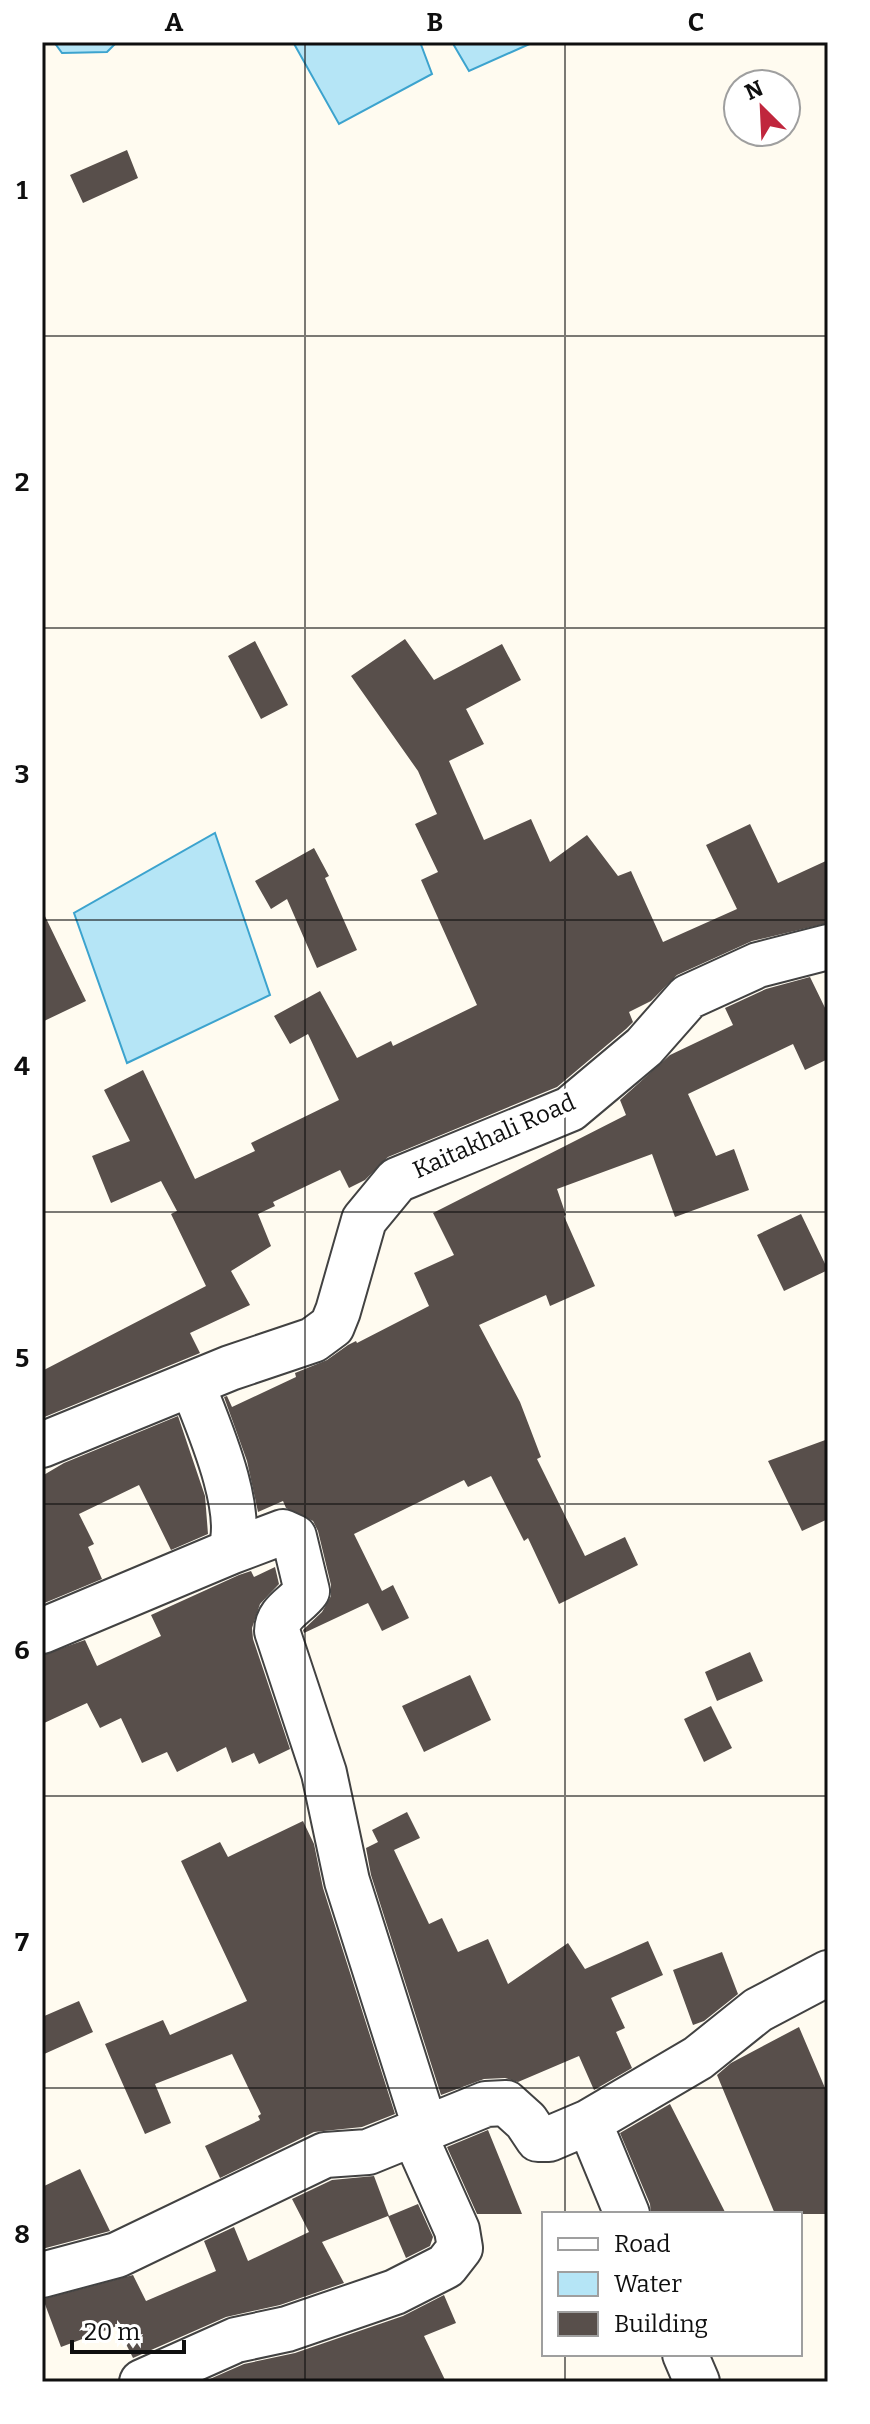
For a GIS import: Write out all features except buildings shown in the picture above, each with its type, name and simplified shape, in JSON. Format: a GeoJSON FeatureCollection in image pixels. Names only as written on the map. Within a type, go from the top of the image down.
{"type":"FeatureCollection","features":[{"type":"Feature","properties":{"kind":"street","name":"Kaitakhali Road"},"geometry":{"type":"LineString","coordinates":[[42,1445],[192,1384],[313,1340],[332,1326],[364,1220],[397,1180],[570,1109],[644,1047],[688,997],[758,965],[828,947]]}},
{"type":"Feature","properties":{"kind":"street"},"geometry":{"type":"LineString","coordinates":[[192,1384],[216,1445],[230,1501],[235,1539],[230,1552]]}},
{"type":"Feature","properties":{"kind":"street"},"geometry":{"type":"LineString","coordinates":[[42,1631],[283,1532],[294,1537],[307,1591],[283,1614],[277,1622],[277,1631],[324,1773],[347,1881],[420,2132],[457,2230],[460,2248],[446,2266],[395,2292],[287,2329],[236,2340],[142,2382]]}},
{"type":"Feature","properties":{"kind":"street"},"geometry":{"type":"LineString","coordinates":[[42,2275],[117,2255],[325,2155],[368,2152],[486,2104],[506,2103],[526,2121],[538,2139],[549,2139],[589,2122],[698,2058],[758,2010],[828,1973]]}},
{"type":"Feature","properties":{"kind":"street"},"geometry":{"type":"LineString","coordinates":[[589,2122],[626,2212]]}},
{"type":"Feature","properties":{"kind":"street"},"geometry":{"type":"LineString","coordinates":[[686,2356],[697,2382]]}},
{"type":"Feature","properties":{"kind":"water"},"geometry":{"type":"Polygon","coordinates":[[[54,42],[117,42],[107,52],[62,53],[54,42]]]}},
{"type":"Feature","properties":{"kind":"water"},"geometry":{"type":"Polygon","coordinates":[[[293,42],[420,42],[432,74],[339,124],[293,42]]]}},
{"type":"Feature","properties":{"kind":"water"},"geometry":{"type":"Polygon","coordinates":[[[452,42],[534,42],[469,71],[452,42]]]}},
{"type":"Feature","properties":{"kind":"water"},"geometry":{"type":"Polygon","coordinates":[[[215,833],[270,995],[127,1063],[74,913],[215,833]]]}}]}
